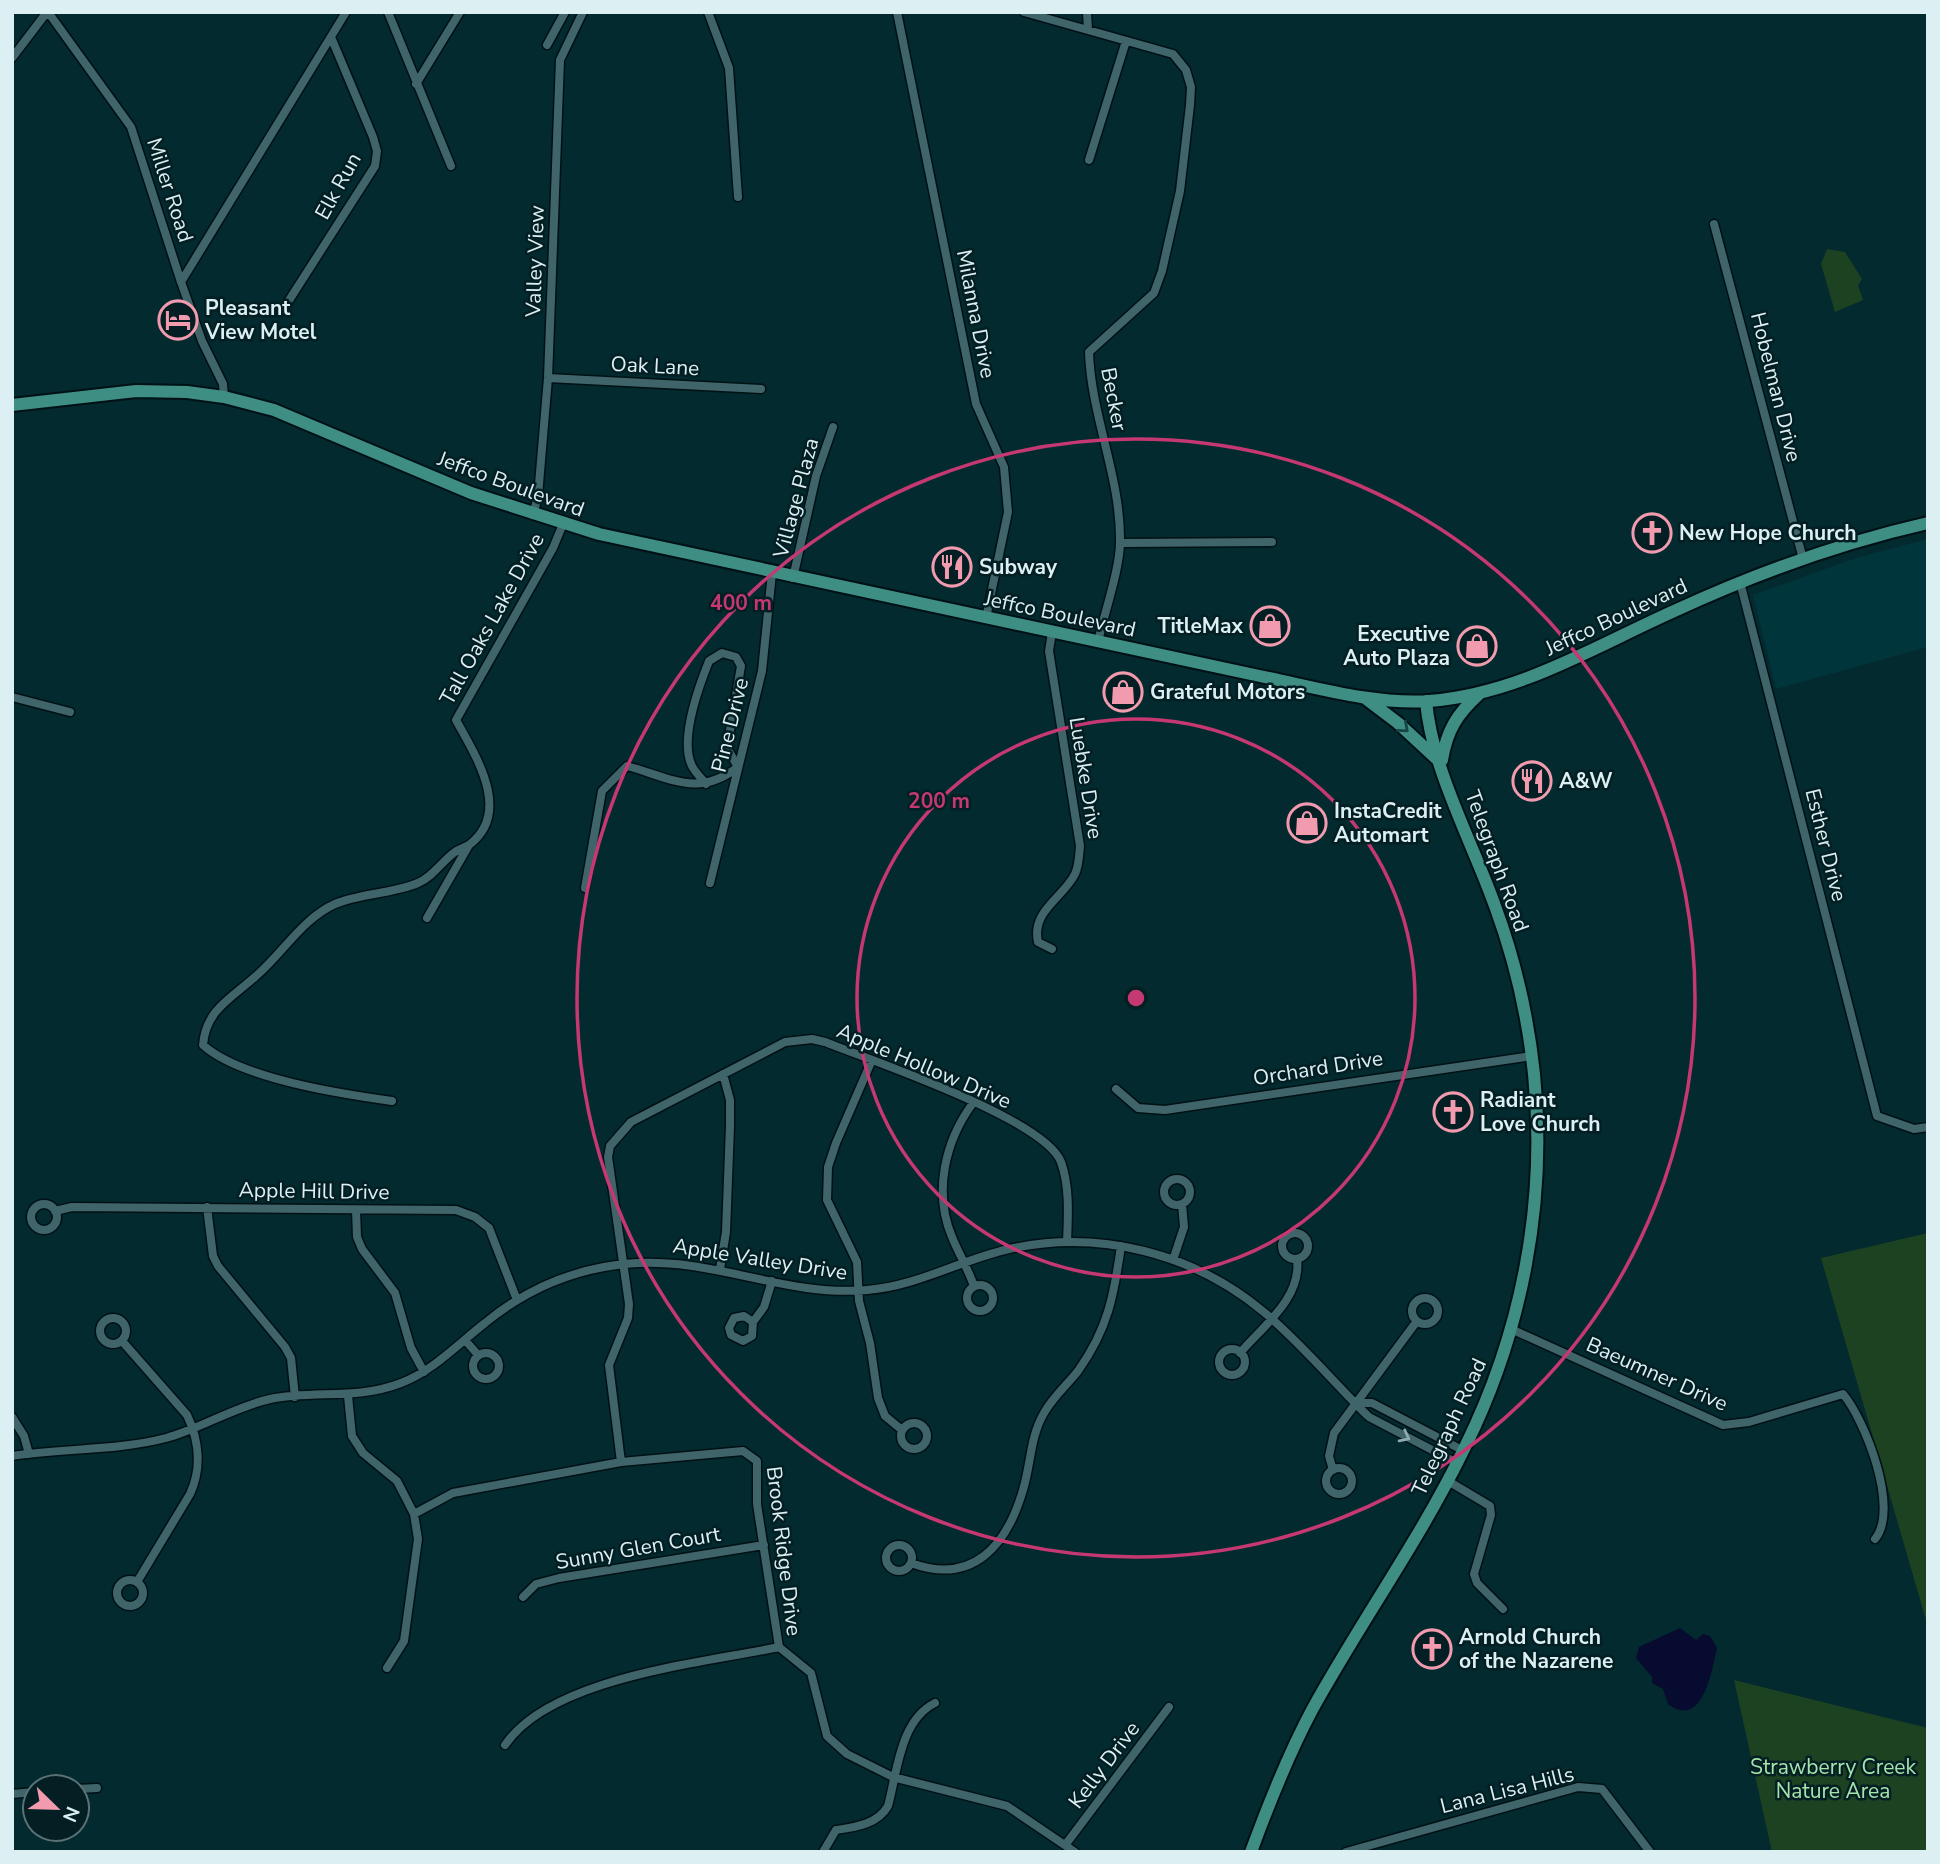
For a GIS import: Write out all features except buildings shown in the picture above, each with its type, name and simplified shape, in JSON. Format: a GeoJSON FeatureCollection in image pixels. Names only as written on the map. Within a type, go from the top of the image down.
{"type":"FeatureCollection","features":[{"type":"Feature","properties":{"kind":"main road","name":"Jeffco Boulevard"},"geometry":{"type":"LineString","coordinates":[[12,405],[136,391],[187,392],[224,397],[295,418],[471,493],[563,524],[793,578],[1098,642],[1362,696],[1426,701],[1479,694],[1544,672],[1740,582],[1803,559],[1928,523]]}},
{"type":"Feature","properties":{"kind":"main road"},"geometry":{"type":"LineString","coordinates":[[1442,764],[1449,729],[1459,713],[1479,694]]}},
{"type":"Feature","properties":{"kind":"main road"},"geometry":{"type":"LineString","coordinates":[[1362,696],[1398,723],[1442,764]]}},
{"type":"Feature","properties":{"kind":"main road","name":"Telegraph Road"},"geometry":{"type":"LineString","coordinates":[[1251,1852],[1281,1775],[1311,1712],[1464,1451],[1495,1380],[1511,1329],[1526,1262],[1536,1182],[1537,1111],[1532,1056],[1523,1004],[1507,940],[1430,729],[1426,701]]}},
{"type":"Feature","properties":{"kind":"street"},"geometry":{"type":"LineString","coordinates":[[12,58],[47,12]]}},
{"type":"Feature","properties":{"kind":"street","name":"Miller Road"},"geometry":{"type":"LineString","coordinates":[[47,12],[131,127],[202,341],[223,384],[224,397]]}},
{"type":"Feature","properties":{"kind":"street"},"geometry":{"type":"LineString","coordinates":[[181,282],[346,12]]}},
{"type":"Feature","properties":{"kind":"street"},"geometry":{"type":"LineString","coordinates":[[388,12],[451,166]]}},
{"type":"Feature","properties":{"kind":"street"},"geometry":{"type":"LineString","coordinates":[[416,84],[460,12]]}},
{"type":"Feature","properties":{"kind":"street"},"geometry":{"type":"LineString","coordinates":[[547,45],[565,12]]}},
{"type":"Feature","properties":{"kind":"street","name":"Valley View"},"geometry":{"type":"LineString","coordinates":[[533,515],[538,496],[548,378],[560,60],[583,12]]}},
{"type":"Feature","properties":{"kind":"street"},"geometry":{"type":"LineString","coordinates":[[708,12],[729,68],[738,197]]}},
{"type":"Feature","properties":{"kind":"street","name":"Milanna Drive"},"geometry":{"type":"LineString","coordinates":[[897,12],[976,404],[1004,467],[1008,512],[986,618]]}},
{"type":"Feature","properties":{"kind":"street"},"geometry":{"type":"LineString","coordinates":[[1024,12],[1126,41],[1089,160]]}},
{"type":"Feature","properties":{"kind":"street"},"geometry":{"type":"LineString","coordinates":[[1087,12],[1088,30]]}},
{"type":"Feature","properties":{"kind":"street","name":"Elk Run"},"geometry":{"type":"LineString","coordinates":[[286,305],[375,166],[377,151],[373,137],[331,37]]}},
{"type":"Feature","properties":{"kind":"street","name":"Becker"},"geometry":{"type":"LineString","coordinates":[[1098,642],[1121,544],[1111,465],[1090,384],[1089,352],[1154,293],[1180,191],[1191,87],[1186,70],[1173,54],[1126,41]]}},
{"type":"Feature","properties":{"kind":"street","name":"Hobelman Drive"},"geometry":{"type":"LineString","coordinates":[[1714,224],[1803,559]]}},
{"type":"Feature","properties":{"kind":"street","name":"Oak Lane"},"geometry":{"type":"LineString","coordinates":[[548,378],[761,389]]}},
{"type":"Feature","properties":{"kind":"street","name":"Village Plaza"},"geometry":{"type":"LineString","coordinates":[[793,578],[816,476],[833,426]]}},
{"type":"Feature","properties":{"kind":"street","name":"Tall Oaks Lake Drive"},"geometry":{"type":"LineString","coordinates":[[427,918],[487,821],[490,806],[484,771],[456,720],[553,548],[563,524]]}},
{"type":"Feature","properties":{"kind":"street"},"geometry":{"type":"LineString","coordinates":[[1121,544],[1272,542]]}},
{"type":"Feature","properties":{"kind":"street","name":"Pine Drive"},"geometry":{"type":"LineString","coordinates":[[710,883],[762,671],[772,573]]}},
{"type":"Feature","properties":{"kind":"street","name":"Esther Drive"},"geometry":{"type":"LineString","coordinates":[[1740,582],[1877,1116],[1914,1129],[1928,1127]]}},
{"type":"Feature","properties":{"kind":"street","name":"Luebke Drive"},"geometry":{"type":"LineString","coordinates":[[1052,632],[1049,651],[1080,846],[1077,871],[1040,917],[1036,931],[1038,942],[1052,949]]}},
{"type":"Feature","properties":{"kind":"street"},"geometry":{"type":"LineString","coordinates":[[585,888],[602,791],[627,766],[699,786],[706,784],[725,777],[738,767],[727,748],[741,666],[736,657],[722,653],[709,661],[690,725],[689,757],[692,767],[706,784]]}},
{"type":"Feature","properties":{"kind":"street"},"geometry":{"type":"LineString","coordinates":[[12,697],[70,712]]}},
{"type":"Feature","properties":{"kind":"street","name":"Tall Oaks Lake Drive"},"geometry":{"type":"LineString","coordinates":[[392,1101],[321,1090],[274,1078],[213,1054],[203,1045],[204,1031],[227,996],[256,977],[319,913],[336,904],[419,883],[453,853],[471,844]]}},
{"type":"Feature","properties":{"kind":"street","name":"Apple Hollow Drive"},"geometry":{"type":"LineString","coordinates":[[621,1461],[609,1365],[628,1318],[608,1157],[610,1146],[631,1122],[785,1042],[812,1039],[872,1060],[1035,1133],[1054,1151],[1061,1163],[1069,1205],[1067,1242]]}},
{"type":"Feature","properties":{"kind":"street","name":"Orchard Drive"},"geometry":{"type":"LineString","coordinates":[[1116,1088],[1138,1108],[1165,1110],[1532,1056]]}},
{"type":"Feature","properties":{"kind":"street"},"geometry":{"type":"LineString","coordinates":[[872,1060],[828,1167],[827,1200],[858,1262],[858,1291],[878,1398],[885,1416],[902,1430]]}},
{"type":"Feature","properties":{"kind":"street"},"geometry":{"type":"LineString","coordinates":[[720,1269],[726,1221],[725,1176],[730,1126],[730,1100],[723,1074]]}},
{"type":"Feature","properties":{"kind":"street"},"geometry":{"type":"LineString","coordinates":[[973,1103],[948,1155],[940,1185],[952,1237],[974,1286]]}},
{"type":"Feature","properties":{"kind":"street"},"geometry":{"type":"LineString","coordinates":[[1173,1260],[1184,1227],[1182,1204]]}},
{"type":"Feature","properties":{"kind":"street","name":"Apple Hill Drive"},"geometry":{"type":"LineString","coordinates":[[55,1211],[72,1207],[456,1210],[475,1217],[489,1228],[517,1300]]}},
{"type":"Feature","properties":{"kind":"street"},"geometry":{"type":"LineString","coordinates":[[207,1207],[213,1256],[285,1347],[291,1359],[295,1397]]}},
{"type":"Feature","properties":{"kind":"street"},"geometry":{"type":"LineString","coordinates":[[356,1210],[357,1237],[362,1249],[395,1293],[411,1348],[424,1371]]}},
{"type":"Feature","properties":{"kind":"street","name":"Apple Valley Drive"},"geometry":{"type":"LineString","coordinates":[[12,1456],[141,1443],[193,1428],[249,1405],[295,1397],[348,1396],[384,1389],[424,1371],[517,1300],[573,1275],[622,1264],[678,1262],[810,1289],[858,1291],[916,1281],[1008,1249],[1067,1242],[1121,1246],[1173,1260],[1229,1286],[1271,1318],[1322,1371],[1359,1403],[1365,1414],[1457,1463]]}},
{"type":"Feature","properties":{"kind":"street"},"geometry":{"type":"LineString","coordinates":[[911,1563],[943,1570],[960,1569],[982,1558],[1000,1541],[1010,1525],[1023,1489],[1034,1436],[1044,1413],[1077,1371],[1109,1317],[1121,1246]]}},
{"type":"Feature","properties":{"kind":"street"},"geometry":{"type":"LineString","coordinates":[[1240,1353],[1293,1290],[1298,1274],[1297,1259]]}},
{"type":"Feature","properties":{"kind":"street"},"geometry":{"type":"LineString","coordinates":[[753,1322],[764,1307],[772,1280]]}},
{"type":"Feature","properties":{"kind":"street"},"geometry":{"type":"LineString","coordinates":[[1333,1469],[1329,1456],[1334,1433],[1359,1403],[1417,1321]]}},
{"type":"Feature","properties":{"kind":"street","name":"Baeumner Drive"},"geometry":{"type":"LineString","coordinates":[[1511,1329],[1723,1425],[1749,1422],[1843,1394],[1854,1408],[1884,1488],[1882,1530],[1875,1539]]}},
{"type":"Feature","properties":{"kind":"street"},"geometry":{"type":"LineString","coordinates":[[465,1340],[478,1355]]}},
{"type":"Feature","properties":{"kind":"street"},"geometry":{"type":"LineString","coordinates":[[122,1341],[187,1415],[193,1428],[199,1462],[197,1479],[181,1511],[137,1582]]}},
{"type":"Feature","properties":{"kind":"street"},"geometry":{"type":"LineString","coordinates":[[348,1396],[352,1436],[363,1452],[397,1481],[414,1514],[418,1539],[404,1641],[387,1668]]}},
{"type":"Feature","properties":{"kind":"street","name":"Apple Valley Drive"},"geometry":{"type":"LineString","coordinates":[[1359,1403],[1371,1403],[1464,1451]]}},
{"type":"Feature","properties":{"kind":"street"},"geometry":{"type":"LineString","coordinates":[[12,1417],[24,1436],[29,1454]]}},
{"type":"Feature","properties":{"kind":"street","name":"Brook Ridge Drive"},"geometry":{"type":"LineString","coordinates":[[414,1514],[453,1493],[621,1461],[743,1451],[757,1461],[757,1504],[779,1647],[811,1673],[827,1736],[846,1754],[895,1777],[1007,1806],[1075,1852]]}},
{"type":"Feature","properties":{"kind":"street"},"geometry":{"type":"LineString","coordinates":[[1448,1481],[1490,1506],[1491,1516],[1474,1574],[1478,1583],[1503,1609]]}},
{"type":"Feature","properties":{"kind":"street","name":"Sunny Glen Court"},"geometry":{"type":"LineString","coordinates":[[523,1597],[536,1584],[559,1578],[764,1545]]}},
{"type":"Feature","properties":{"kind":"street"},"geometry":{"type":"LineString","coordinates":[[505,1745],[514,1731],[526,1722],[601,1683],[779,1647]]}},
{"type":"Feature","properties":{"kind":"street"},"geometry":{"type":"LineString","coordinates":[[823,1852],[836,1830],[856,1827],[882,1816],[908,1732],[927,1707],[935,1703]]}},
{"type":"Feature","properties":{"kind":"street","name":"Kelly Drive"},"geometry":{"type":"LineString","coordinates":[[1066,1844],[1169,1707]]}},
{"type":"Feature","properties":{"kind":"street","name":"Lana Lisa Hills"},"geometry":{"type":"LineString","coordinates":[[1346,1852],[1578,1787],[1602,1789],[1650,1852]]}},
{"type":"Feature","properties":{"kind":"street"},"geometry":{"type":"LineString","coordinates":[[91,1788],[97,1788]]}},
{"type":"Feature","properties":{"kind":"shaded area"},"geometry":{"type":"Polygon","coordinates":[[[1928,539],[1928,647],[1776,689],[1753,595],[1856,558],[1928,539]]]}},
{"type":"Feature","properties":{"kind":"shaded area"},"geometry":{"type":"Polygon","coordinates":[[[1680,1628],[1696,1640],[1703,1634],[1710,1636],[1717,1648],[1704,1694],[1698,1704],[1690,1709],[1680,1710],[1668,1704],[1663,1689],[1652,1683],[1652,1677],[1636,1658],[1639,1647],[1680,1628]]]}},
{"type":"Feature","properties":{"kind":"green space"},"geometry":{"type":"Polygon","coordinates":[[[1827,249],[1845,252],[1862,279],[1858,285],[1863,300],[1835,312],[1821,264],[1827,249]]]}},
{"type":"Feature","properties":{"kind":"green space"},"geometry":{"type":"Polygon","coordinates":[[[1928,1233],[1928,1627],[1821,1258],[1928,1233]]]}},
{"type":"Feature","properties":{"kind":"green space","name":"Strawberry Creek Nature Area"},"geometry":{"type":"Polygon","coordinates":[[[1734,1680],[1928,1728],[1928,1852],[1772,1852],[1734,1680]]]}},
{"type":"Feature","properties":{"kind":"place","name":"Pleasant View Motel"},"geometry":{"type":"Point","coordinates":[178,320]}},
{"type":"Feature","properties":{"kind":"place","name":"New Hope Church"},"geometry":{"type":"Point","coordinates":[1652,533]}},
{"type":"Feature","properties":{"kind":"place","name":"Subway"},"geometry":{"type":"Point","coordinates":[952,567]}},
{"type":"Feature","properties":{"kind":"place","name":"TitleMax"},"geometry":{"type":"Point","coordinates":[1270,626]}},
{"type":"Feature","properties":{"kind":"place","name":"Executive Auto Plaza"},"geometry":{"type":"Point","coordinates":[1477,646]}},
{"type":"Feature","properties":{"kind":"place","name":"Grateful Motors"},"geometry":{"type":"Point","coordinates":[1123,692]}},
{"type":"Feature","properties":{"kind":"place","name":"A&W"},"geometry":{"type":"Point","coordinates":[1532,781]}},
{"type":"Feature","properties":{"kind":"place","name":"InstaCredit Automart"},"geometry":{"type":"Point","coordinates":[1307,823]}},
{"type":"Feature","properties":{"kind":"place","name":"Radiant Love Church"},"geometry":{"type":"Point","coordinates":[1453,1112]}},
{"type":"Feature","properties":{"kind":"place","name":"Arnold Church of the Nazarene"},"geometry":{"type":"Point","coordinates":[1432,1649]}}]}
